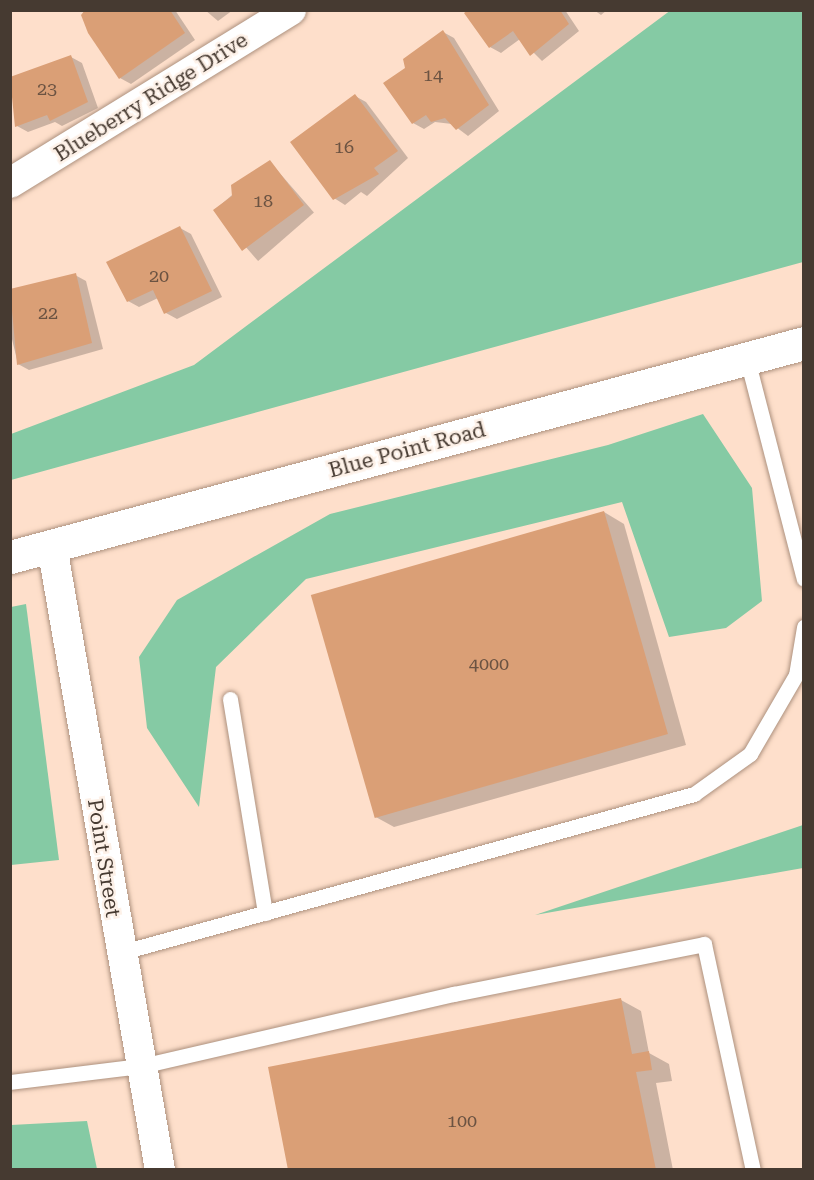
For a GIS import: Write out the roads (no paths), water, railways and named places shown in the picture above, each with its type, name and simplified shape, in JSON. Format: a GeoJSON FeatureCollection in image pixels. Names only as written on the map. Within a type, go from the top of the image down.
{"type":"FeatureCollection","features":[{"type":"Feature","properties":{"kind":"street","name":"Blueberry Ridge Drive"},"geometry":{"type":"LineString","coordinates":[[10,183],[291,10]]}},
{"type":"Feature","properties":{"kind":"street","name":"Blue Point Road"},"geometry":{"type":"LineString","coordinates":[[10,557],[804,343]]}},
{"type":"Feature","properties":{"kind":"street","name":"Point Street"},"geometry":{"type":"LineString","coordinates":[[52,546],[119,953],[160,1170]]}},
{"type":"Feature","properties":{"kind":"lane"},"geometry":{"type":"LineString","coordinates":[[747,358],[804,579]]}},
{"type":"Feature","properties":{"kind":"lane"},"geometry":{"type":"LineString","coordinates":[[119,953],[694,794],[750,754],[796,675],[804,627]]}},
{"type":"Feature","properties":{"kind":"lane"},"geometry":{"type":"LineString","coordinates":[[230,699],[265,913]]}},
{"type":"Feature","properties":{"kind":"lane"},"geometry":{"type":"LineString","coordinates":[[10,1082],[141,1066],[454,994],[704,944],[753,1170]]}}]}
